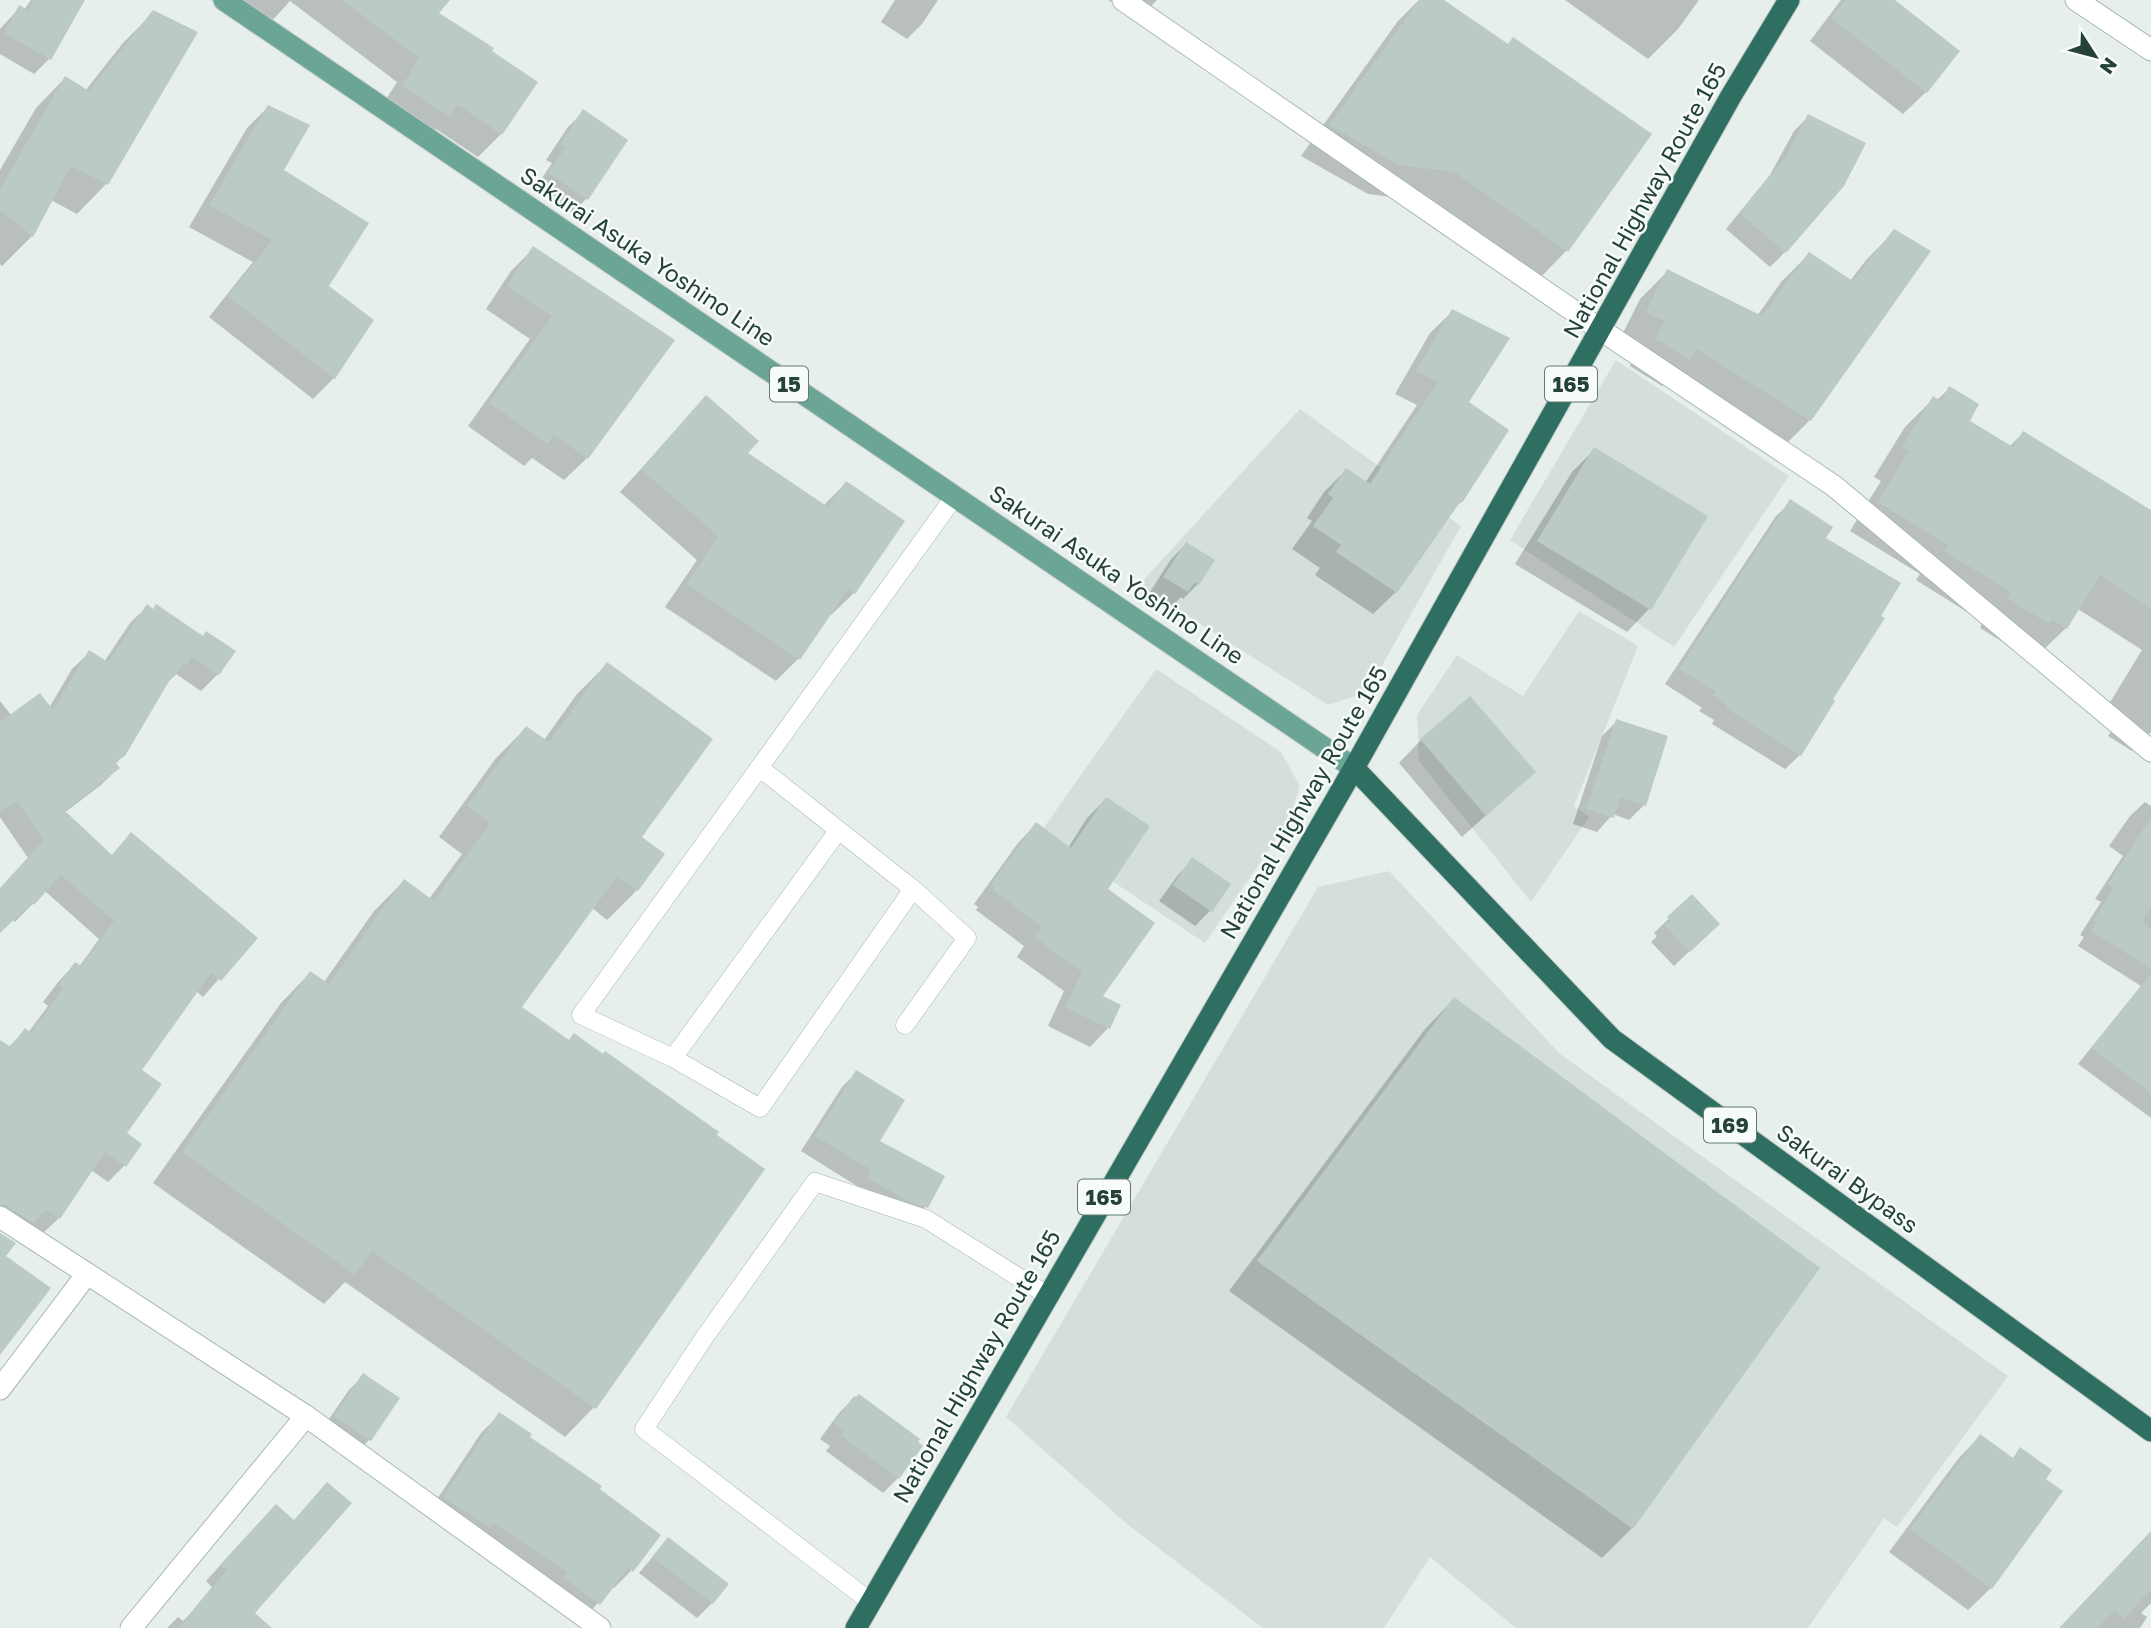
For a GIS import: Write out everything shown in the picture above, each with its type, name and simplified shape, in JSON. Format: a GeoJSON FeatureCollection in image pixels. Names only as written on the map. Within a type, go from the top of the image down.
{"type":"FeatureCollection","features":[{"type":"Feature","properties":{"kind":"highway","name":"National Highway Route 165"},"geometry":{"type":"LineString","coordinates":[[856,1628],[1354,768],[1731,96],[1789,0]]}},
{"type":"Feature","properties":{"kind":"highway","name":"Sakurai Bypass"},"geometry":{"type":"LineString","coordinates":[[1354,768],[1612,1039],[2151,1431]]}},
{"type":"Feature","properties":{"kind":"main road","name":"Sakurai Asuka Yoshino Line"},"geometry":{"type":"LineString","coordinates":[[224,0],[1354,768]]}},
{"type":"Feature","properties":{"kind":"street"},"geometry":{"type":"LineString","coordinates":[[1123,0],[1601,330],[1834,486],[2151,751]]}},
{"type":"Feature","properties":{"kind":"street"},"geometry":{"type":"LineString","coordinates":[[2076,0],[2151,50]]}},
{"type":"Feature","properties":{"kind":"street"},"geometry":{"type":"LineString","coordinates":[[0,1217],[306,1416],[600,1628]]}},
{"type":"Feature","properties":{"kind":"street"},"geometry":{"type":"LineString","coordinates":[[0,1389],[87,1274]]}},
{"type":"Feature","properties":{"kind":"street"},"geometry":{"type":"LineString","coordinates":[[131,1628],[306,1416]]}},
{"type":"Feature","properties":{"kind":"lane"},"geometry":{"type":"LineString","coordinates":[[913,889],[760,1108],[673,1058],[581,1015],[954,496]]}},
{"type":"Feature","properties":{"kind":"lane"},"geometry":{"type":"LineString","coordinates":[[760,768],[913,889],[968,938],[905,1025]]}},
{"type":"Feature","properties":{"kind":"lane"},"geometry":{"type":"LineString","coordinates":[[673,1058],[838,831]]}},
{"type":"Feature","properties":{"kind":"lane"},"geometry":{"type":"LineString","coordinates":[[871,1602],[644,1429],[704,1338],[814,1182],[926,1219],[1047,1295]]}},
{"type":"Feature","properties":{"kind":"shaded area"},"geometry":{"type":"Polygon","coordinates":[[[1616,360],[1789,476],[1674,647],[1510,540],[1616,360]]]}},
{"type":"Feature","properties":{"kind":"shaded area"},"geometry":{"type":"Polygon","coordinates":[[[1300,409],[1461,526],[1367,692],[1328,705],[1139,585],[1300,409]]]}},
{"type":"Feature","properties":{"kind":"shaded area"},"geometry":{"type":"Polygon","coordinates":[[[1579,611],[1638,646],[1574,806],[1589,817],[1531,902],[1419,761],[1417,715],[1457,655],[1523,696],[1579,611]]]}},
{"type":"Feature","properties":{"kind":"shaded area"},"geometry":{"type":"Polygon","coordinates":[[[1156,669],[1281,752],[1300,786],[1289,820],[1205,943],[1040,833],[1156,669]]]}},
{"type":"Feature","properties":{"kind":"shaded area"},"geometry":{"type":"Polygon","coordinates":[[[1389,871],[1560,1054],[2008,1376],[1897,1527],[1884,1518],[1808,1628],[1516,1628],[1430,1557],[1384,1628],[1263,1628],[1127,1524],[1006,1417],[1318,887],[1389,871]]]}},
{"type":"Feature","properties":{"kind":"building"},"geometry":{"type":"Polygon","coordinates":[[[34,0],[85,0],[51,60],[4,33],[19,5],[28,10],[34,0]]]}},
{"type":"Feature","properties":{"kind":"building"},"geometry":{"type":"Polygon","coordinates":[[[342,0],[450,0],[439,13],[494,48],[492,51],[538,82],[502,135],[458,105],[450,117],[402,86],[419,58],[342,0]]]}},
{"type":"Feature","properties":{"kind":"building"},"geometry":{"type":"Polygon","coordinates":[[[1419,0],[1444,0],[1508,44],[1513,37],[1652,134],[1568,252],[1454,172],[1398,165],[1329,125],[1419,0]]]}},
{"type":"Feature","properties":{"kind":"building"},"geometry":{"type":"Polygon","coordinates":[[[1845,0],[1895,0],[1960,51],[1927,93],[1831,18],[1845,0]]]}},
{"type":"Feature","properties":{"kind":"building"},"geometry":{"type":"Polygon","coordinates":[[[153,10],[198,32],[108,185],[71,166],[33,237],[0,210],[0,189],[65,76],[89,91],[153,10]]]}},
{"type":"Feature","properties":{"kind":"building"},"geometry":{"type":"Polygon","coordinates":[[[268,105],[310,125],[284,170],[369,223],[329,286],[374,320],[335,379],[228,296],[272,240],[209,205],[268,105]]]}},
{"type":"Feature","properties":{"kind":"building"},"geometry":{"type":"Polygon","coordinates":[[[583,109],[628,140],[588,200],[548,173],[565,148],[560,144],[583,109]]]}},
{"type":"Feature","properties":{"kind":"building"},"geometry":{"type":"Polygon","coordinates":[[[1808,114],[1866,143],[1844,186],[1786,253],[1739,213],[1785,158],[1808,114]]]}},
{"type":"Feature","properties":{"kind":"building"},"geometry":{"type":"Polygon","coordinates":[[[1894,229],[1931,251],[1811,421],[1697,349],[1690,360],[1656,339],[1664,321],[1646,312],[1667,269],[1762,316],[1809,252],[1853,281],[1894,229]]]}},
{"type":"Feature","properties":{"kind":"building"},"geometry":{"type":"Polygon","coordinates":[[[533,246],[675,340],[588,459],[554,435],[548,444],[489,403],[552,316],[507,286],[533,246]]]}},
{"type":"Feature","properties":{"kind":"building"},"geometry":{"type":"Polygon","coordinates":[[[1452,309],[1510,338],[1469,402],[1509,430],[1462,503],[1460,502],[1397,593],[1336,552],[1341,545],[1313,526],[1333,498],[1328,494],[1346,468],[1370,484],[1438,382],[1416,371],[1452,309]]]}},
{"type":"Feature","properties":{"kind":"building"},"geometry":{"type":"Polygon","coordinates":[[[1949,386],[1979,404],[1970,421],[2013,447],[2023,431],[2151,510],[2151,609],[2100,575],[2067,629],[2052,620],[2049,624],[2007,598],[2011,592],[1944,551],[1948,545],[1878,502],[1909,451],[1902,447],[1933,396],[1941,401],[1949,386]]]}},
{"type":"Feature","properties":{"kind":"building"},"geometry":{"type":"Polygon","coordinates":[[[706,395],[759,441],[748,453],[828,507],[846,481],[905,521],[855,594],[848,589],[800,660],[687,584],[718,536],[641,469],[706,395]]]}},
{"type":"Feature","properties":{"kind":"building"},"geometry":{"type":"Polygon","coordinates":[[[1594,447],[1708,516],[1651,610],[1537,541],[1594,447]]]}},
{"type":"Feature","properties":{"kind":"building"},"geometry":{"type":"Polygon","coordinates":[[[1790,499],[1833,527],[1826,538],[1901,583],[1881,616],[1885,618],[1833,699],[1835,701],[1801,756],[1726,708],[1727,705],[1713,695],[1716,692],[1679,669],[1790,499]]]}},
{"type":"Feature","properties":{"kind":"building"},"geometry":{"type":"Polygon","coordinates":[[[1186,542],[1215,560],[1199,585],[1195,582],[1188,592],[1163,577],[1186,542]]]}},
{"type":"Feature","properties":{"kind":"building"},"geometry":{"type":"Polygon","coordinates":[[[147,604],[153,609],[156,604],[203,636],[206,631],[236,651],[219,675],[192,657],[186,666],[183,664],[174,677],[172,676],[125,756],[115,762],[120,768],[65,811],[112,855],[131,832],[258,938],[221,981],[211,973],[142,1070],[162,1084],[127,1133],[142,1144],[126,1167],[105,1152],[60,1219],[46,1210],[33,1223],[0,1204],[0,1040],[11,1047],[25,1028],[31,1033],[63,989],[58,985],[75,962],[81,966],[114,921],[61,875],[34,905],[32,903],[0,933],[0,888],[44,840],[17,801],[0,812],[0,722],[40,693],[53,710],[89,650],[108,662],[147,604]]]}},
{"type":"Feature","properties":{"kind":"building"},"geometry":{"type":"Polygon","coordinates":[[[607,662],[713,739],[642,837],[665,854],[638,891],[617,876],[522,1007],[569,1040],[574,1033],[603,1054],[605,1051],[719,1132],[717,1135],[765,1169],[596,1409],[372,1251],[355,1275],[182,1152],[310,971],[329,984],[404,879],[434,901],[490,823],[467,806],[526,726],[549,742],[607,662]]]}},
{"type":"Feature","properties":{"kind":"building"},"geometry":{"type":"Polygon","coordinates":[[[1470,696],[1536,772],[1486,816],[1420,739],[1470,696]]]}},
{"type":"Feature","properties":{"kind":"building"},"geometry":{"type":"Polygon","coordinates":[[[1616,719],[1668,736],[1646,806],[1620,797],[1614,818],[1586,809],[1616,719]]]}},
{"type":"Feature","properties":{"kind":"building"},"geometry":{"type":"Polygon","coordinates":[[[1106,797],[1150,826],[1108,889],[1155,923],[1103,996],[1121,1005],[1110,1029],[1065,1007],[1082,972],[1034,937],[1042,927],[993,890],[995,887],[991,884],[1036,822],[1071,848],[1106,797]]]}},
{"type":"Feature","properties":{"kind":"building"},"geometry":{"type":"Polygon","coordinates":[[[2151,817],[2151,907],[2142,921],[2151,929],[2151,969],[2091,931],[2097,922],[2093,920],[2114,888],[2108,884],[2151,817]]]}},
{"type":"Feature","properties":{"kind":"building"},"geometry":{"type":"Polygon","coordinates":[[[1192,857],[1231,884],[1212,912],[1173,885],[1192,857]]]}},
{"type":"Feature","properties":{"kind":"building"},"geometry":{"type":"Polygon","coordinates":[[[1692,894],[1720,924],[1690,952],[1665,926],[1671,921],[1667,917],[1692,894]]]}},
{"type":"Feature","properties":{"kind":"building"},"geometry":{"type":"Polygon","coordinates":[[[2151,974],[2151,1093],[2091,1048],[2151,974]]]}},
{"type":"Feature","properties":{"kind":"building"},"geometry":{"type":"Polygon","coordinates":[[[1454,997],[1820,1268],[1633,1529],[1257,1261],[1454,997]]]}},
{"type":"Feature","properties":{"kind":"building"},"geometry":{"type":"Polygon","coordinates":[[[856,1070],[905,1100],[880,1141],[945,1176],[928,1208],[910,1202],[867,1178],[871,1170],[815,1136],[856,1070]]]}},
{"type":"Feature","properties":{"kind":"building"},"geometry":{"type":"Polygon","coordinates":[[[0,1233],[16,1243],[6,1256],[51,1288],[0,1355],[0,1233]]]}},
{"type":"Feature","properties":{"kind":"building"},"geometry":{"type":"Polygon","coordinates":[[[363,1373],[400,1398],[371,1441],[334,1416],[363,1373]]]}},
{"type":"Feature","properties":{"kind":"building"},"geometry":{"type":"Polygon","coordinates":[[[859,1394],[920,1439],[918,1442],[923,1446],[899,1479],[840,1435],[844,1430],[834,1423],[854,1396],[859,1394]]]}},
{"type":"Feature","properties":{"kind":"building"},"geometry":{"type":"Polygon","coordinates":[[[499,1412],[532,1434],[530,1437],[602,1486],[600,1489],[661,1535],[633,1572],[628,1568],[600,1605],[563,1577],[567,1572],[494,1523],[491,1528],[443,1497],[499,1412]]]}},
{"type":"Feature","properties":{"kind":"building"},"geometry":{"type":"Polygon","coordinates":[[[1980,1434],[2013,1458],[2020,1447],[2052,1470],[2046,1479],[2063,1491],[1992,1589],[1910,1529],[1980,1434]]]}},
{"type":"Feature","properties":{"kind":"building"},"geometry":{"type":"Polygon","coordinates":[[[327,1482],[352,1503],[255,1613],[272,1628],[179,1628],[227,1570],[220,1565],[276,1504],[294,1520],[327,1482]]]}},
{"type":"Feature","properties":{"kind":"building"},"geometry":{"type":"Polygon","coordinates":[[[2151,1531],[2151,1589],[2124,1619],[2115,1610],[2097,1628],[2059,1628],[2151,1531]]]}},
{"type":"Feature","properties":{"kind":"building"},"geometry":{"type":"Polygon","coordinates":[[[668,1537],[729,1584],[713,1604],[652,1557],[668,1537]]]}}]}
